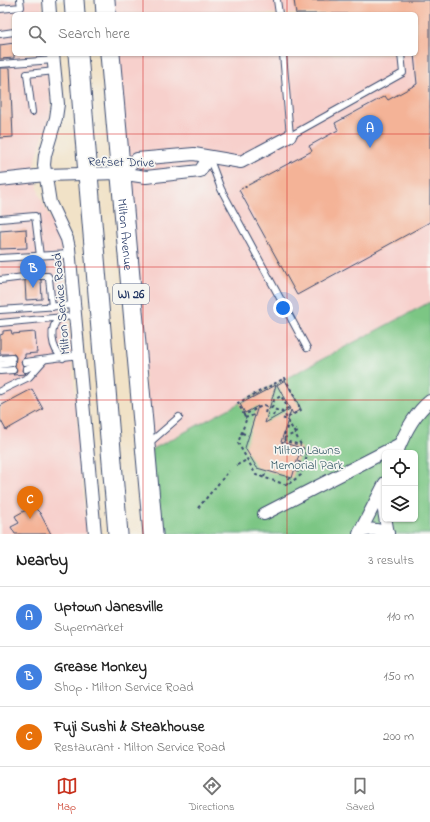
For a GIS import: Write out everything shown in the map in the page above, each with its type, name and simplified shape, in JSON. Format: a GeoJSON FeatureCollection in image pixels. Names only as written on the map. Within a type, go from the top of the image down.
{"type":"FeatureCollection","features":[{"type":"Feature","properties":{"kind":"main road"},"geometry":{"type":"LineString","coordinates":[[74,0],[75,12]]}},
{"type":"Feature","properties":{"kind":"main road"},"geometry":{"type":"LineString","coordinates":[[105,0],[106,12]]}},
{"type":"Feature","properties":{"kind":"main road","name":"WI 26"},"geometry":{"type":"LineString","coordinates":[[78,56],[118,534]]}},
{"type":"Feature","properties":{"kind":"main road","name":"Milton Avenue"},"geometry":{"type":"LineString","coordinates":[[110,56],[152,534]]}},
{"type":"Feature","properties":{"kind":"street"},"geometry":{"type":"LineString","coordinates":[[49,0],[50,12]]}},
{"type":"Feature","properties":{"kind":"street","name":"Milton Service Road"},"geometry":{"type":"LineString","coordinates":[[54,62],[58,104],[56,118],[45,155],[45,176],[50,203],[67,239],[95,534]]}},
{"type":"Feature","properties":{"kind":"street"},"geometry":{"type":"LineString","coordinates":[[120,173],[137,159],[194,154],[240,162],[290,136]]}},
{"type":"Feature","properties":{"kind":"street","name":"Refset Drive"},"geometry":{"type":"LineString","coordinates":[[0,180],[45,176],[120,173],[146,177],[200,171],[209,157]]}},
{"type":"Feature","properties":{"kind":"street"},"geometry":{"type":"LineString","coordinates":[[264,514],[398,449],[414,421],[430,401]]}},
{"type":"Feature","properties":{"kind":"street"},"geometry":{"type":"LineString","coordinates":[[360,533],[384,486]]}},
{"type":"Feature","properties":{"kind":"street"},"geometry":{"type":"LineString","coordinates":[[385,486],[383,505],[388,534]]}},
{"type":"Feature","properties":{"kind":"street"},"geometry":{"type":"LineString","coordinates":[[360,533],[369,529],[379,530],[388,534]]}},
{"type":"Feature","properties":{"kind":"lane"},"geometry":{"type":"LineString","coordinates":[[0,9],[21,7],[20,0]]}},
{"type":"Feature","properties":{"kind":"lane"},"geometry":{"type":"LineString","coordinates":[[278,0],[279,12]]}},
{"type":"Feature","properties":{"kind":"lane"},"geometry":{"type":"LineString","coordinates":[[0,34],[12,32]]}},
{"type":"Feature","properties":{"kind":"lane"},"geometry":{"type":"LineString","coordinates":[[282,56],[290,136],[403,73],[400,56]]}},
{"type":"Feature","properties":{"kind":"lane"},"geometry":{"type":"LineString","coordinates":[[0,64],[54,62]]}},
{"type":"Feature","properties":{"kind":"lane"},"geometry":{"type":"LineString","coordinates":[[32,112],[27,74],[54,62]]}},
{"type":"Feature","properties":{"kind":"lane"},"geometry":{"type":"LineString","coordinates":[[209,157],[221,189],[307,348]]}},
{"type":"Feature","properties":{"kind":"lane"},"geometry":{"type":"LineString","coordinates":[[0,219],[35,216],[40,256]]}},
{"type":"Feature","properties":{"kind":"lane"},"geometry":{"type":"LineString","coordinates":[[0,258],[69,254]]}},
{"type":"Feature","properties":{"kind":"lane"},"geometry":{"type":"LineString","coordinates":[[41,276],[48,276],[49,278],[52,306]]}},
{"type":"Feature","properties":{"kind":"lane"},"geometry":{"type":"LineString","coordinates":[[0,280],[24,277]]}},
{"type":"Feature","properties":{"kind":"lane"},"geometry":{"type":"LineString","coordinates":[[0,310],[52,306],[74,310]]}},
{"type":"Feature","properties":{"kind":"lane"},"geometry":{"type":"LineString","coordinates":[[63,358],[59,354],[53,340],[52,329],[55,322],[60,317],[74,310]]}},
{"type":"Feature","properties":{"kind":"lane"},"geometry":{"type":"LineString","coordinates":[[0,323],[60,317]]}},
{"type":"Feature","properties":{"kind":"lane"},"geometry":{"type":"LineString","coordinates":[[25,359],[44,360],[79,355]]}},
{"type":"Feature","properties":{"kind":"lane"},"geometry":{"type":"LineString","coordinates":[[0,360],[12,364]]}},
{"type":"Feature","properties":{"kind":"lane"},"geometry":{"type":"LineString","coordinates":[[26,369],[44,360]]}},
{"type":"Feature","properties":{"kind":"lane"},"geometry":{"type":"LineString","coordinates":[[0,391],[29,377],[44,360]]}},
{"type":"Feature","properties":{"kind":"lane"},"geometry":{"type":"LineString","coordinates":[[0,365],[12,364]]}},
{"type":"Feature","properties":{"kind":"lane"},"geometry":{"type":"LineString","coordinates":[[0,371],[12,364]]}},
{"type":"Feature","properties":{"kind":"lane"},"geometry":{"type":"LineString","coordinates":[[145,447],[179,417]]}},
{"type":"Feature","properties":{"kind":"path"},"geometry":{"type":"LineString","coordinates":[[281,418],[286,418],[301,410],[285,378],[238,403],[245,417],[238,443],[256,475],[287,484],[301,475],[307,456]]}},
{"type":"Feature","properties":{"kind":"path"},"geometry":{"type":"LineString","coordinates":[[272,408],[274,400],[281,396],[288,408],[280,411]]}},
{"type":"Feature","properties":{"kind":"path"},"geometry":{"type":"LineString","coordinates":[[245,417],[264,405],[280,411],[289,421],[307,456]]}},
{"type":"Feature","properties":{"kind":"path"},"geometry":{"type":"LineString","coordinates":[[265,413],[267,406]]}},
{"type":"Feature","properties":{"kind":"path"},"geometry":{"type":"LineString","coordinates":[[273,416],[275,409]]}},
{"type":"Feature","properties":{"kind":"path"},"geometry":{"type":"LineString","coordinates":[[245,417],[254,415]]}},
{"type":"Feature","properties":{"kind":"path"},"geometry":{"type":"LineString","coordinates":[[284,438],[289,421]]}},
{"type":"Feature","properties":{"kind":"path"},"geometry":{"type":"LineString","coordinates":[[296,428],[300,435]]}},
{"type":"Feature","properties":{"kind":"path"},"geometry":{"type":"LineString","coordinates":[[242,432],[248,435]]}},
{"type":"Feature","properties":{"kind":"path"},"geometry":{"type":"LineString","coordinates":[[284,438],[298,432]]}},
{"type":"Feature","properties":{"kind":"path"},"geometry":{"type":"LineString","coordinates":[[284,438],[285,441],[301,446]]}},
{"type":"Feature","properties":{"kind":"path"},"geometry":{"type":"LineString","coordinates":[[300,454],[307,456]]}},
{"type":"Feature","properties":{"kind":"path"},"geometry":{"type":"LineString","coordinates":[[237,465],[247,460]]}},
{"type":"Feature","properties":{"kind":"path"},"geometry":{"type":"LineString","coordinates":[[298,462],[304,464]]}},
{"type":"Feature","properties":{"kind":"path"},"geometry":{"type":"LineString","coordinates":[[198,508],[229,471]]}},
{"type":"Feature","properties":{"kind":"path"},"geometry":{"type":"LineString","coordinates":[[296,471],[302,472]]}},
{"type":"Feature","properties":{"kind":"path"},"geometry":{"type":"LineString","coordinates":[[264,478],[266,472]]}},
{"type":"Feature","properties":{"kind":"path"},"geometry":{"type":"LineString","coordinates":[[287,484],[288,478]]}},
{"type":"Feature","properties":{"kind":"shaded area"},"geometry":{"type":"Polygon","coordinates":[[[0,0],[42,0],[43,12],[12,12],[12,56],[46,56],[51,104],[50,115],[34,165],[39,194],[62,246],[87,534],[0,534],[0,0]]]}},
{"type":"Feature","properties":{"kind":"shaded area"},"geometry":{"type":"Polygon","coordinates":[[[112,0],[430,0],[430,302],[151,450],[116,56],[418,56],[418,12],[113,12],[112,0]]]}},
{"type":"Feature","properties":{"kind":"green space","name":"Milton Lawns Memorial Park"},"geometry":{"type":"Polygon","coordinates":[[[430,302],[430,534],[158,534],[151,450],[430,302]]]}},
{"type":"Feature","properties":{"kind":"building"},"geometry":{"type":"Polygon","coordinates":[[[294,0],[430,0],[430,222],[297,295],[239,190],[312,151],[309,146],[338,130],[335,123],[385,96],[388,100],[417,84],[414,56],[418,56],[418,12],[296,12],[294,0]]]}},
{"type":"Feature","properties":{"kind":"building"},"geometry":{"type":"Polygon","coordinates":[[[12,43],[12,56],[14,56],[14,58],[0,59],[0,45],[12,43]]]}},
{"type":"Feature","properties":{"kind":"building"},"geometry":{"type":"Polygon","coordinates":[[[0,68],[10,68],[13,137],[0,138],[0,68]]]}},
{"type":"Feature","properties":{"kind":"building"},"geometry":{"type":"Polygon","coordinates":[[[26,229],[27,248],[0,249],[0,231],[26,229]]]}},
{"type":"Feature","properties":{"kind":"building"},"geometry":{"type":"Polygon","coordinates":[[[40,267],[40,272],[37,276],[41,280],[42,299],[26,300],[25,281],[28,277],[24,273],[24,269],[40,267]]]}},
{"type":"Feature","properties":{"kind":"building"},"geometry":{"type":"Polygon","coordinates":[[[11,330],[12,334],[35,332],[37,353],[25,354],[25,357],[21,361],[23,366],[22,371],[26,374],[13,375],[17,370],[15,366],[16,357],[14,354],[0,354],[0,335],[3,334],[3,331],[11,330]]]}},
{"type":"Feature","properties":{"kind":"building"},"geometry":{"type":"Polygon","coordinates":[[[285,380],[301,409],[293,414],[291,410],[281,442],[301,448],[292,478],[257,468],[245,448],[258,406],[245,413],[240,404],[276,385],[265,423],[290,409],[277,385],[285,380]]]}},
{"type":"Feature","properties":{"kind":"building"},"geometry":{"type":"Polygon","coordinates":[[[32,389],[43,409],[6,430],[0,419],[0,406],[32,389]]]}},
{"type":"Feature","properties":{"kind":"building"},"geometry":{"type":"Polygon","coordinates":[[[33,506],[40,513],[51,534],[15,534],[11,527],[19,523],[15,516],[33,506]]]}},
{"type":"Feature","properties":{"kind":"place","name":"Uptown Janesville"},"geometry":{"type":"Point","coordinates":[370,148]}},
{"type":"Feature","properties":{"kind":"place","name":"Grease Monkey"},"geometry":{"type":"Point","coordinates":[33,288]}},
{"type":"Feature","properties":{"kind":"place","name":"Fuji Sushi & Steakhouse"},"geometry":{"type":"Point","coordinates":[30,519]}}]}
